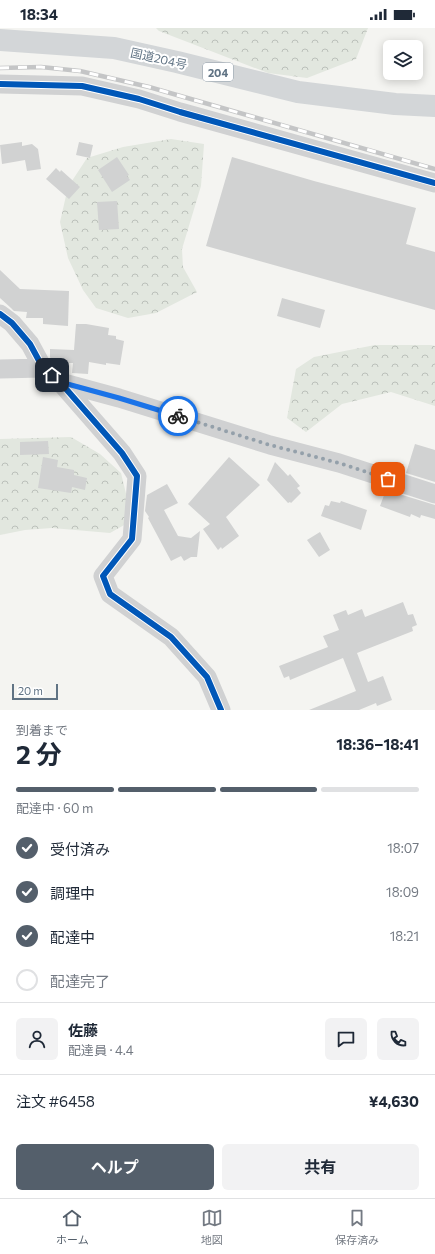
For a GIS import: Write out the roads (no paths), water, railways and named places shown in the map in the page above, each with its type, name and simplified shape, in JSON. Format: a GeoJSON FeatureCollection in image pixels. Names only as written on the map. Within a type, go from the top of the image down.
{"type":"FeatureCollection","features":[{"type":"Feature","properties":{"kind":"highway","name":"国道204号"},"geometry":{"type":"LineString","coordinates":[[0,40],[114,48],[298,92],[395,104],[435,106]]}},
{"type":"Feature","properties":{"kind":"street"},"geometry":{"type":"LineString","coordinates":[[0,84],[82,86],[139,99],[180,112],[435,183]]}},
{"type":"Feature","properties":{"kind":"street"},"geometry":{"type":"LineString","coordinates":[[0,314],[12,323],[30,344],[43,368],[60,382],[122,453],[137,476],[132,539],[103,576],[110,594],[171,637],[207,677],[221,710]]}},
{"type":"Feature","properties":{"kind":"street"},"geometry":{"type":"LineString","coordinates":[[0,369],[43,368]]}},
{"type":"Feature","properties":{"kind":"street"},"geometry":{"type":"LineString","coordinates":[[60,382],[119,398],[270,445],[339,463],[435,494]]}},
{"type":"Feature","properties":{"kind":"railway"},"geometry":{"type":"LineString","coordinates":[[0,68],[41,67],[80,71],[149,87],[435,169]]}}]}
